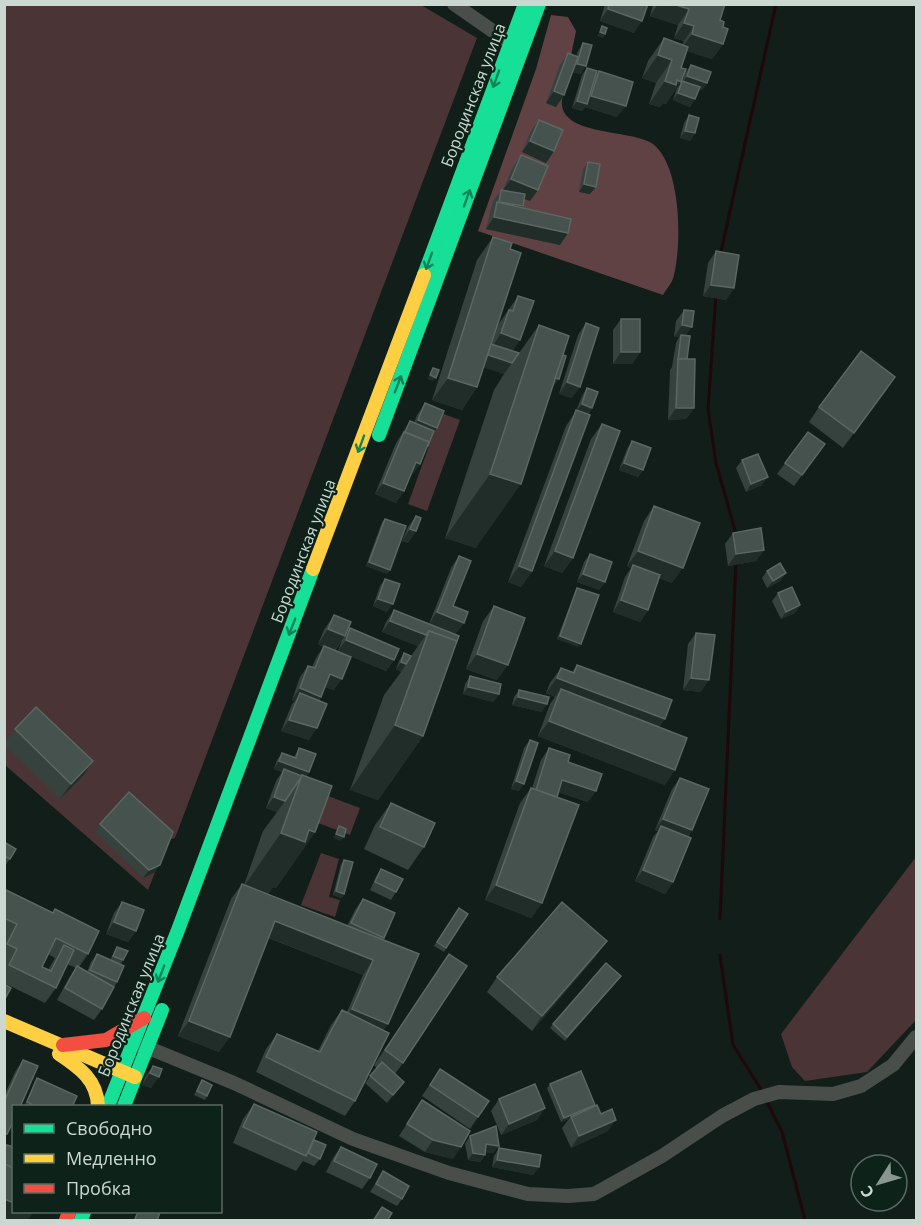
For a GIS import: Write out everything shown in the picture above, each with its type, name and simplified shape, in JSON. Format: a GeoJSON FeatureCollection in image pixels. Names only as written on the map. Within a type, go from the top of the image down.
{"type":"FeatureCollection","features":[{"type":"Feature","properties":{"kind":"main road","name":"Бородинская улица"},"geometry":{"type":"LineString","coordinates":[[125,1105],[135,1078],[144,1018],[525,4]]}},
{"type":"Feature","properties":{"kind":"main road","name":"Бородинская улица"},"geometry":{"type":"LineString","coordinates":[[109,1105],[122,1072],[141,1045],[539,4]]}},
{"type":"Feature","properties":{"kind":"main road"},"geometry":{"type":"LineString","coordinates":[[60,1046],[100,1042],[119,1037],[144,1018]]}},
{"type":"Feature","properties":{"kind":"main road"},"geometry":{"type":"LineString","coordinates":[[4,1021],[135,1078]]}},
{"type":"Feature","properties":{"kind":"main road"},"geometry":{"type":"LineString","coordinates":[[30,1034],[90,1076],[98,1095],[98,1105]]}},
{"type":"Feature","properties":{"kind":"street"},"geometry":{"type":"LineString","coordinates":[[454,4],[510,43]]}},
{"type":"Feature","properties":{"kind":"street"},"geometry":{"type":"LineString","coordinates":[[141,1045],[223,1078],[353,1139],[449,1173],[528,1194],[594,1194],[662,1156],[722,1116],[760,1096],[833,1094],[861,1086],[893,1065],[916,1037]]}},
{"type":"Feature","properties":{"kind":"shaded area"},"geometry":{"type":"Polygon","coordinates":[[[5,5],[421,5],[477,38],[175,838],[168,840],[148,890],[5,765],[5,5]]]}},
{"type":"Feature","properties":{"kind":"shaded area"},"geometry":{"type":"Polygon","coordinates":[[[551,15],[568,17],[576,31],[562,100],[564,112],[572,120],[584,126],[643,139],[653,144],[669,169],[677,205],[678,244],[673,278],[663,295],[478,231],[536,69],[551,15]]]}},
{"type":"Feature","properties":{"kind":"shaded area"},"geometry":{"type":"Polygon","coordinates":[[[441,413],[460,420],[427,511],[408,504],[441,413]]]}},
{"type":"Feature","properties":{"kind":"shaded area"},"geometry":{"type":"Polygon","coordinates":[[[328,796],[360,808],[350,835],[318,823],[328,796]]]}},
{"type":"Feature","properties":{"kind":"shaded area"},"geometry":{"type":"Polygon","coordinates":[[[321,853],[339,859],[329,897],[340,900],[335,917],[301,905],[321,853]]]}},
{"type":"Feature","properties":{"kind":"shaded area"},"geometry":{"type":"Polygon","coordinates":[[[916,857],[916,1020],[867,1072],[805,1081],[792,1067],[781,1034],[916,857]]]}},
{"type":"Feature","properties":{"kind":"building"},"geometry":{"type":"Polygon","coordinates":[[[609,4],[648,4],[642,21],[608,9],[609,4]]]}},
{"type":"Feature","properties":{"kind":"building"},"geometry":{"type":"Polygon","coordinates":[[[673,4],[725,4],[720,20],[724,22],[723,27],[728,29],[723,44],[692,34],[694,26],[684,23],[689,9],[673,4]]]}},
{"type":"Feature","properties":{"kind":"building"},"geometry":{"type":"Polygon","coordinates":[[[602,26],[607,28],[605,34],[600,32],[602,26]]]}},
{"type":"Feature","properties":{"kind":"building"},"geometry":{"type":"Polygon","coordinates":[[[664,38],[688,47],[681,68],[686,69],[681,82],[677,80],[676,85],[665,81],[672,60],[658,55],[664,38]]]}},
{"type":"Feature","properties":{"kind":"building"},"geometry":{"type":"Polygon","coordinates":[[[583,43],[592,45],[586,66],[577,64],[583,43]]]}},
{"type":"Feature","properties":{"kind":"building"},"geometry":{"type":"Polygon","coordinates":[[[568,53],[578,57],[564,95],[554,91],[568,53]]]}},
{"type":"Feature","properties":{"kind":"building"},"geometry":{"type":"Polygon","coordinates":[[[691,65],[711,72],[707,83],[687,76],[691,65]]]}},
{"type":"Feature","properties":{"kind":"building"},"geometry":{"type":"Polygon","coordinates":[[[587,68],[597,71],[587,104],[577,101],[587,68]]]}},
{"type":"Feature","properties":{"kind":"building"},"geometry":{"type":"Polygon","coordinates":[[[599,71],[633,82],[626,106],[591,96],[599,71]]]}},
{"type":"Feature","properties":{"kind":"building"},"geometry":{"type":"Polygon","coordinates":[[[682,81],[700,87],[695,99],[678,93],[682,81]]]}},
{"type":"Feature","properties":{"kind":"building"},"geometry":{"type":"Polygon","coordinates":[[[689,115],[699,118],[695,133],[685,131],[689,115]]]}},
{"type":"Feature","properties":{"kind":"building"},"geometry":{"type":"Polygon","coordinates":[[[539,120],[563,130],[554,151],[530,141],[539,120]]]}},
{"type":"Feature","properties":{"kind":"building"},"geometry":{"type":"Polygon","coordinates":[[[521,155],[548,166],[538,190],[511,179],[521,155]]]}},
{"type":"Feature","properties":{"kind":"building"},"geometry":{"type":"Polygon","coordinates":[[[588,162],[600,164],[596,187],[584,184],[588,162]]]}},
{"type":"Feature","properties":{"kind":"building"},"geometry":{"type":"Polygon","coordinates":[[[501,190],[525,194],[523,206],[499,202],[501,190]]]}},
{"type":"Feature","properties":{"kind":"building"},"geometry":{"type":"Polygon","coordinates":[[[497,202],[571,219],[568,233],[494,217],[497,202]]]}},
{"type":"Feature","properties":{"kind":"building"},"geometry":{"type":"Polygon","coordinates":[[[493,237],[512,243],[510,249],[521,253],[477,387],[448,378],[493,237]]]}},
{"type":"Feature","properties":{"kind":"building"},"geometry":{"type":"Polygon","coordinates":[[[716,251],[739,255],[734,288],[711,285],[716,251]]]}},
{"type":"Feature","properties":{"kind":"building"},"geometry":{"type":"Polygon","coordinates":[[[518,296],[534,301],[520,340],[501,333],[509,310],[513,311],[518,296]]]}},
{"type":"Feature","properties":{"kind":"building"},"geometry":{"type":"Polygon","coordinates":[[[684,310],[694,311],[692,327],[682,325],[684,310]]]}},
{"type":"Feature","properties":{"kind":"building"},"geometry":{"type":"Polygon","coordinates":[[[621,319],[640,319],[640,352],[621,352],[621,319]]]}},
{"type":"Feature","properties":{"kind":"building"},"geometry":{"type":"Polygon","coordinates":[[[586,323],[599,328],[580,387],[567,382],[586,323]]]}},
{"type":"Feature","properties":{"kind":"building"},"geometry":{"type":"Polygon","coordinates":[[[539,325],[569,336],[521,484],[490,474],[539,325]]]}},
{"type":"Feature","properties":{"kind":"building"},"geometry":{"type":"Polygon","coordinates":[[[681,335],[690,336],[687,359],[678,359],[681,335]]]}},
{"type":"Feature","properties":{"kind":"building"},"geometry":{"type":"Polygon","coordinates":[[[491,344],[519,353],[512,363],[488,355],[491,344]]]}},
{"type":"Feature","properties":{"kind":"building"},"geometry":{"type":"Polygon","coordinates":[[[861,351],[895,377],[854,433],[819,407],[861,351]]]}},
{"type":"Feature","properties":{"kind":"building"},"geometry":{"type":"Polygon","coordinates":[[[563,355],[566,356],[559,379],[555,378],[563,355]]]}},
{"type":"Feature","properties":{"kind":"building"},"geometry":{"type":"Polygon","coordinates":[[[678,359],[695,359],[694,408],[676,408],[678,359]]]}},
{"type":"Feature","properties":{"kind":"building"},"geometry":{"type":"Polygon","coordinates":[[[433,368],[439,370],[436,378],[430,375],[433,368]]]}},
{"type":"Feature","properties":{"kind":"building"},"geometry":{"type":"Polygon","coordinates":[[[587,388],[598,392],[592,408],[582,404],[587,388]]]}},
{"type":"Feature","properties":{"kind":"building"},"geometry":{"type":"Polygon","coordinates":[[[425,403],[444,411],[437,428],[418,420],[425,403]]]}},
{"type":"Feature","properties":{"kind":"building"},"geometry":{"type":"Polygon","coordinates":[[[576,410],[590,415],[532,571],[519,566],[576,410]]]}},
{"type":"Feature","properties":{"kind":"building"},"geometry":{"type":"Polygon","coordinates":[[[410,421],[434,431],[428,446],[429,442],[405,432],[410,421]]]}},
{"type":"Feature","properties":{"kind":"building"},"geometry":{"type":"Polygon","coordinates":[[[602,424],[620,431],[573,558],[555,551],[602,424]]]}},
{"type":"Feature","properties":{"kind":"building"},"geometry":{"type":"Polygon","coordinates":[[[404,432],[429,442],[420,464],[416,462],[404,491],[383,483],[404,432]]]}},
{"type":"Feature","properties":{"kind":"building"},"geometry":{"type":"Polygon","coordinates":[[[808,432],[825,444],[802,475],[785,463],[808,432]]]}},
{"type":"Feature","properties":{"kind":"building"},"geometry":{"type":"Polygon","coordinates":[[[632,441],[651,448],[643,470],[624,463],[632,441]]]}},
{"type":"Feature","properties":{"kind":"building"},"geometry":{"type":"Polygon","coordinates":[[[758,454],[768,477],[751,484],[742,460],[758,454]]]}},
{"type":"Feature","properties":{"kind":"building"},"geometry":{"type":"Polygon","coordinates":[[[654,506],[700,523],[683,568],[638,551],[654,506]]]}},
{"type":"Feature","properties":{"kind":"building"},"geometry":{"type":"Polygon","coordinates":[[[416,516],[421,518],[416,531],[410,529],[416,516]]]}},
{"type":"Feature","properties":{"kind":"building"},"geometry":{"type":"Polygon","coordinates":[[[385,519],[406,526],[390,570],[369,562],[385,519]]]}},
{"type":"Feature","properties":{"kind":"building"},"geometry":{"type":"Polygon","coordinates":[[[761,528],[764,550],[736,554],[733,533],[761,528]]]}},
{"type":"Feature","properties":{"kind":"building"},"geometry":{"type":"Polygon","coordinates":[[[590,554],[612,562],[605,582],[583,574],[590,554]]]}},
{"type":"Feature","properties":{"kind":"building"},"geometry":{"type":"Polygon","coordinates":[[[459,556],[471,561],[453,606],[468,612],[464,623],[437,612],[459,556]]]}},
{"type":"Feature","properties":{"kind":"building"},"geometry":{"type":"Polygon","coordinates":[[[780,563],[786,573],[773,581],[767,571],[780,563]]]}},
{"type":"Feature","properties":{"kind":"building"},"geometry":{"type":"Polygon","coordinates":[[[633,565],[660,575],[648,610],[621,600],[633,565]]]}},
{"type":"Feature","properties":{"kind":"building"},"geometry":{"type":"Polygon","coordinates":[[[385,579],[400,584],[393,604],[378,599],[385,579]]]}},
{"type":"Feature","properties":{"kind":"building"},"geometry":{"type":"Polygon","coordinates":[[[792,587],[800,605],[786,612],[778,593],[792,587]]]}},
{"type":"Feature","properties":{"kind":"building"},"geometry":{"type":"Polygon","coordinates":[[[577,588],[599,595],[581,644],[560,636],[577,588]]]}},
{"type":"Feature","properties":{"kind":"building"},"geometry":{"type":"Polygon","coordinates":[[[494,606],[525,618],[508,665],[477,654],[494,606]]]}},
{"type":"Feature","properties":{"kind":"building"},"geometry":{"type":"Polygon","coordinates":[[[394,610],[459,636],[457,641],[429,631],[426,635],[390,621],[394,610]]]}},
{"type":"Feature","properties":{"kind":"building"},"geometry":{"type":"Polygon","coordinates":[[[334,615],[351,622],[345,636],[328,629],[334,615]]]}},
{"type":"Feature","properties":{"kind":"building"},"geometry":{"type":"Polygon","coordinates":[[[350,628],[399,649],[394,660],[346,640],[350,628]]]}},
{"type":"Feature","properties":{"kind":"building"},"geometry":{"type":"Polygon","coordinates":[[[429,631],[457,641],[423,736],[395,725],[429,631]]]}},
{"type":"Feature","properties":{"kind":"building"},"geometry":{"type":"Polygon","coordinates":[[[696,633],[715,635],[709,680],[691,678],[696,633]]]}},
{"type":"Feature","properties":{"kind":"building"},"geometry":{"type":"Polygon","coordinates":[[[324,646],[351,657],[342,679],[330,674],[321,697],[300,688],[308,666],[315,668],[324,646]]]}},
{"type":"Feature","properties":{"kind":"building"},"geometry":{"type":"Polygon","coordinates":[[[404,653],[411,656],[406,664],[401,662],[404,653]]]}},
{"type":"Feature","properties":{"kind":"building"},"geometry":{"type":"Polygon","coordinates":[[[577,665],[672,700],[665,719],[557,678],[561,668],[574,673],[577,665]]]}},
{"type":"Feature","properties":{"kind":"building"},"geometry":{"type":"Polygon","coordinates":[[[470,676],[501,684],[499,694],[468,687],[470,676]]]}},
{"type":"Feature","properties":{"kind":"building"},"geometry":{"type":"Polygon","coordinates":[[[561,689],[687,738],[675,770],[549,721],[561,689]]]}},
{"type":"Feature","properties":{"kind":"building"},"geometry":{"type":"Polygon","coordinates":[[[519,690],[549,697],[547,704],[518,697],[519,690]]]}},
{"type":"Feature","properties":{"kind":"building"},"geometry":{"type":"Polygon","coordinates":[[[300,693],[327,704],[317,728],[289,720],[300,693]]]}},
{"type":"Feature","properties":{"kind":"building"},"geometry":{"type":"Polygon","coordinates":[[[36,707],[93,761],[71,784],[15,729],[36,707]]]}},
{"type":"Feature","properties":{"kind":"building"},"geometry":{"type":"Polygon","coordinates":[[[530,740],[538,743],[524,784],[516,781],[530,740]]]}},
{"type":"Feature","properties":{"kind":"building"},"geometry":{"type":"Polygon","coordinates":[[[299,748],[316,754],[309,772],[279,761],[282,753],[296,758],[299,748]]]}},
{"type":"Feature","properties":{"kind":"building"},"geometry":{"type":"Polygon","coordinates":[[[549,748],[570,755],[568,762],[602,774],[596,791],[562,780],[557,797],[536,790],[549,748]]]}},
{"type":"Feature","properties":{"kind":"building"},"geometry":{"type":"Polygon","coordinates":[[[284,769],[302,776],[285,801],[274,797],[284,769]]]}},
{"type":"Feature","properties":{"kind":"building"},"geometry":{"type":"Polygon","coordinates":[[[302,775],[332,786],[315,832],[309,830],[305,842],[281,833],[302,775]]]}},
{"type":"Feature","properties":{"kind":"building"},"geometry":{"type":"Polygon","coordinates":[[[680,778],[709,789],[692,830],[663,819],[680,778]]]}},
{"type":"Feature","properties":{"kind":"building"},"geometry":{"type":"Polygon","coordinates":[[[531,788],[579,805],[542,903],[496,885],[531,788]]]}},
{"type":"Feature","properties":{"kind":"building"},"geometry":{"type":"Polygon","coordinates":[[[129,792],[173,832],[160,865],[149,870],[100,824],[129,792]]]}},
{"type":"Feature","properties":{"kind":"building"},"geometry":{"type":"Polygon","coordinates":[[[391,803],[435,823],[424,847],[380,827],[391,803]]]}},
{"type":"Feature","properties":{"kind":"building"},"geometry":{"type":"Polygon","coordinates":[[[339,826],[346,829],[344,837],[336,834],[339,826]]]}},
{"type":"Feature","properties":{"kind":"building"},"geometry":{"type":"Polygon","coordinates":[[[661,826],[691,838],[673,882],[643,870],[661,826]]]}},
{"type":"Feature","properties":{"kind":"building"},"geometry":{"type":"Polygon","coordinates":[[[4,842],[16,849],[10,859],[4,856],[4,842]]]}},
{"type":"Feature","properties":{"kind":"building"},"geometry":{"type":"Polygon","coordinates":[[[344,860],[353,862],[344,894],[336,891],[344,860]]]}},
{"type":"Feature","properties":{"kind":"building"},"geometry":{"type":"Polygon","coordinates":[[[381,869],[403,879],[396,892],[375,882],[381,869]]]}},
{"type":"Feature","properties":{"kind":"building"},"geometry":{"type":"Polygon","coordinates":[[[242,884],[419,954],[388,1024],[352,1009],[373,960],[275,921],[230,1037],[189,1021],[242,884]]]}},
{"type":"Feature","properties":{"kind":"building"},"geometry":{"type":"Polygon","coordinates":[[[4,889],[53,913],[55,909],[99,931],[88,954],[56,938],[42,967],[51,971],[64,945],[74,950],[56,988],[9,965],[17,949],[7,944],[17,924],[4,918],[4,889]]]}},
{"type":"Feature","properties":{"kind":"building"},"geometry":{"type":"Polygon","coordinates":[[[363,899],[395,913],[384,938],[351,923],[363,899]]]}},
{"type":"Feature","properties":{"kind":"building"},"geometry":{"type":"Polygon","coordinates":[[[122,902],[144,910],[136,931],[114,922],[122,902]]]}},
{"type":"Feature","properties":{"kind":"building"},"geometry":{"type":"Polygon","coordinates":[[[562,902],[607,941],[542,1016],[497,977],[562,902]]]}},
{"type":"Feature","properties":{"kind":"building"},"geometry":{"type":"Polygon","coordinates":[[[459,908],[468,914],[446,948],[437,942],[459,908]]]}},
{"type":"Feature","properties":{"kind":"building"},"geometry":{"type":"Polygon","coordinates":[[[117,947],[128,951],[123,960],[113,956],[117,947]]]}},
{"type":"Feature","properties":{"kind":"building"},"geometry":{"type":"Polygon","coordinates":[[[97,954],[124,966],[117,982],[90,970],[97,954]]]}},
{"type":"Feature","properties":{"kind":"building"},"geometry":{"type":"Polygon","coordinates":[[[449,954],[467,966],[403,1063],[385,1050],[449,954]]]}},
{"type":"Feature","properties":{"kind":"building"},"geometry":{"type":"Polygon","coordinates":[[[606,963],[621,976],[567,1037],[553,1024],[606,963]]]}},
{"type":"Feature","properties":{"kind":"building"},"geometry":{"type":"Polygon","coordinates":[[[77,966],[114,987],[102,1009],[65,988],[77,966]]]}},
{"type":"Feature","properties":{"kind":"building"},"geometry":{"type":"Polygon","coordinates":[[[4,984],[11,988],[6,997],[4,996],[4,984]]]}},
{"type":"Feature","properties":{"kind":"building"},"geometry":{"type":"Polygon","coordinates":[[[342,1010],[389,1033],[355,1101],[266,1057],[277,1034],[320,1052],[342,1010]]]}},
{"type":"Feature","properties":{"kind":"building"},"geometry":{"type":"Polygon","coordinates":[[[23,1060],[38,1066],[21,1105],[12,1105],[12,1124],[7,1134],[4,1133],[4,1102],[23,1060]]]}},
{"type":"Feature","properties":{"kind":"building"},"geometry":{"type":"Polygon","coordinates":[[[382,1062],[404,1082],[393,1095],[370,1076],[382,1062]]]}},
{"type":"Feature","properties":{"kind":"building"},"geometry":{"type":"Polygon","coordinates":[[[153,1066],[162,1069],[159,1077],[150,1073],[153,1066]]]}},
{"type":"Feature","properties":{"kind":"building"},"geometry":{"type":"Polygon","coordinates":[[[440,1069],[489,1101],[478,1117],[430,1085],[440,1069]]]}},
{"type":"Feature","properties":{"kind":"building"},"geometry":{"type":"Polygon","coordinates":[[[581,1071],[595,1105],[564,1118],[550,1084],[581,1071]]]}},
{"type":"Feature","properties":{"kind":"building"},"geometry":{"type":"Polygon","coordinates":[[[37,1078],[77,1096],[73,1105],[33,1105],[27,1102],[37,1078]]]}},
{"type":"Feature","properties":{"kind":"building"},"geometry":{"type":"Polygon","coordinates":[[[202,1080],[212,1085],[207,1096],[197,1091],[202,1080]]]}},
{"type":"Feature","properties":{"kind":"building"},"geometry":{"type":"Polygon","coordinates":[[[535,1084],[545,1108],[509,1124],[499,1099],[535,1084]]]}},
{"type":"Feature","properties":{"kind":"building"},"geometry":{"type":"Polygon","coordinates":[[[422,1100],[470,1131],[461,1147],[433,1140],[407,1124],[422,1100]]]}},
{"type":"Feature","properties":{"kind":"building"},"geometry":{"type":"Polygon","coordinates":[[[254,1104],[317,1132],[306,1156],[243,1127],[254,1104]]]}},
{"type":"Feature","properties":{"kind":"building"},"geometry":{"type":"Polygon","coordinates":[[[597,1105],[601,1114],[612,1109],[616,1120],[579,1136],[571,1117],[597,1105]]]}},
{"type":"Feature","properties":{"kind":"building"},"geometry":{"type":"Polygon","coordinates":[[[496,1126],[499,1146],[486,1144],[485,1155],[473,1153],[470,1136],[496,1126]]]}},
{"type":"Feature","properties":{"kind":"building"},"geometry":{"type":"Polygon","coordinates":[[[314,1140],[326,1145],[320,1159],[308,1153],[314,1140]]]}},
{"type":"Feature","properties":{"kind":"building"},"geometry":{"type":"Polygon","coordinates":[[[7,1145],[12,1146],[12,1167],[4,1164],[4,1150],[7,1145]]]}},
{"type":"Feature","properties":{"kind":"building"},"geometry":{"type":"Polygon","coordinates":[[[341,1147],[377,1164],[370,1178],[334,1161],[341,1147]]]}},
{"type":"Feature","properties":{"kind":"building"},"geometry":{"type":"Polygon","coordinates":[[[499,1148],[541,1155],[539,1167],[497,1160],[499,1148]]]}},
{"type":"Feature","properties":{"kind":"building"},"geometry":{"type":"Polygon","coordinates":[[[4,1164],[12,1167],[12,1202],[4,1199],[4,1164]]]}},
{"type":"Feature","properties":{"kind":"building"},"geometry":{"type":"Polygon","coordinates":[[[383,1171],[409,1186],[402,1199],[376,1184],[383,1171]]]}},
{"type":"Feature","properties":{"kind":"building"},"geometry":{"type":"Polygon","coordinates":[[[382,1207],[392,1213],[387,1221],[373,1221],[382,1207]]]}},
{"type":"Feature","properties":{"kind":"building"},"geometry":{"type":"Polygon","coordinates":[[[138,1213],[160,1213],[157,1221],[134,1221],[138,1213]]]}},
{"type":"Feature","properties":{"kind":"waterway"},"geometry":{"type":"LineString","coordinates":[[720,256],[776,4]]}},
{"type":"Feature","properties":{"kind":"waterway"},"geometry":{"type":"LineString","coordinates":[[716,295],[708,409],[716,463],[736,534]]}},
{"type":"Feature","properties":{"kind":"waterway"},"geometry":{"type":"LineString","coordinates":[[720,919],[736,561]]}},
{"type":"Feature","properties":{"kind":"waterway"},"geometry":{"type":"LineString","coordinates":[[720,955],[733,1045],[762,1091]]}},
{"type":"Feature","properties":{"kind":"waterway"},"geometry":{"type":"LineString","coordinates":[[766,1100],[782,1132],[805,1220]]}},
{"type":"Feature","properties":{"kind":"traffic: fast"},"geometry":{"type":"LineString","coordinates":[[424,275],[525,4]]}},
{"type":"Feature","properties":{"kind":"traffic: fast"},"geometry":{"type":"LineString","coordinates":[[379,435],[539,4]]}},
{"type":"Feature","properties":{"kind":"traffic: fast"},"geometry":{"type":"LineString","coordinates":[[108,1105],[178,930],[313,569]]}},
{"type":"Feature","properties":{"kind":"traffic: fast"},"geometry":{"type":"LineString","coordinates":[[124,1105],[162,1010]]}},
{"type":"Feature","properties":{"kind":"traffic: fast"},"geometry":{"type":"LineString","coordinates":[[81,1220],[84,1213]]}},
{"type":"Feature","properties":{"kind":"traffic: slow"},"geometry":{"type":"LineString","coordinates":[[313,569],[424,275]]}},
{"type":"Feature","properties":{"kind":"traffic: slow"},"geometry":{"type":"LineString","coordinates":[[4,1021],[135,1077]]}},
{"type":"Feature","properties":{"kind":"traffic: slow"},"geometry":{"type":"LineString","coordinates":[[59,1054],[86,1075],[94,1089],[98,1105]]}},
{"type":"Feature","properties":{"kind":"traffic: jam"},"geometry":{"type":"LineString","coordinates":[[63,1045],[106,1040],[144,1018]]}},
{"type":"Feature","properties":{"kind":"traffic: jam"},"geometry":{"type":"LineString","coordinates":[[66,1220],[69,1213]]}}]}
